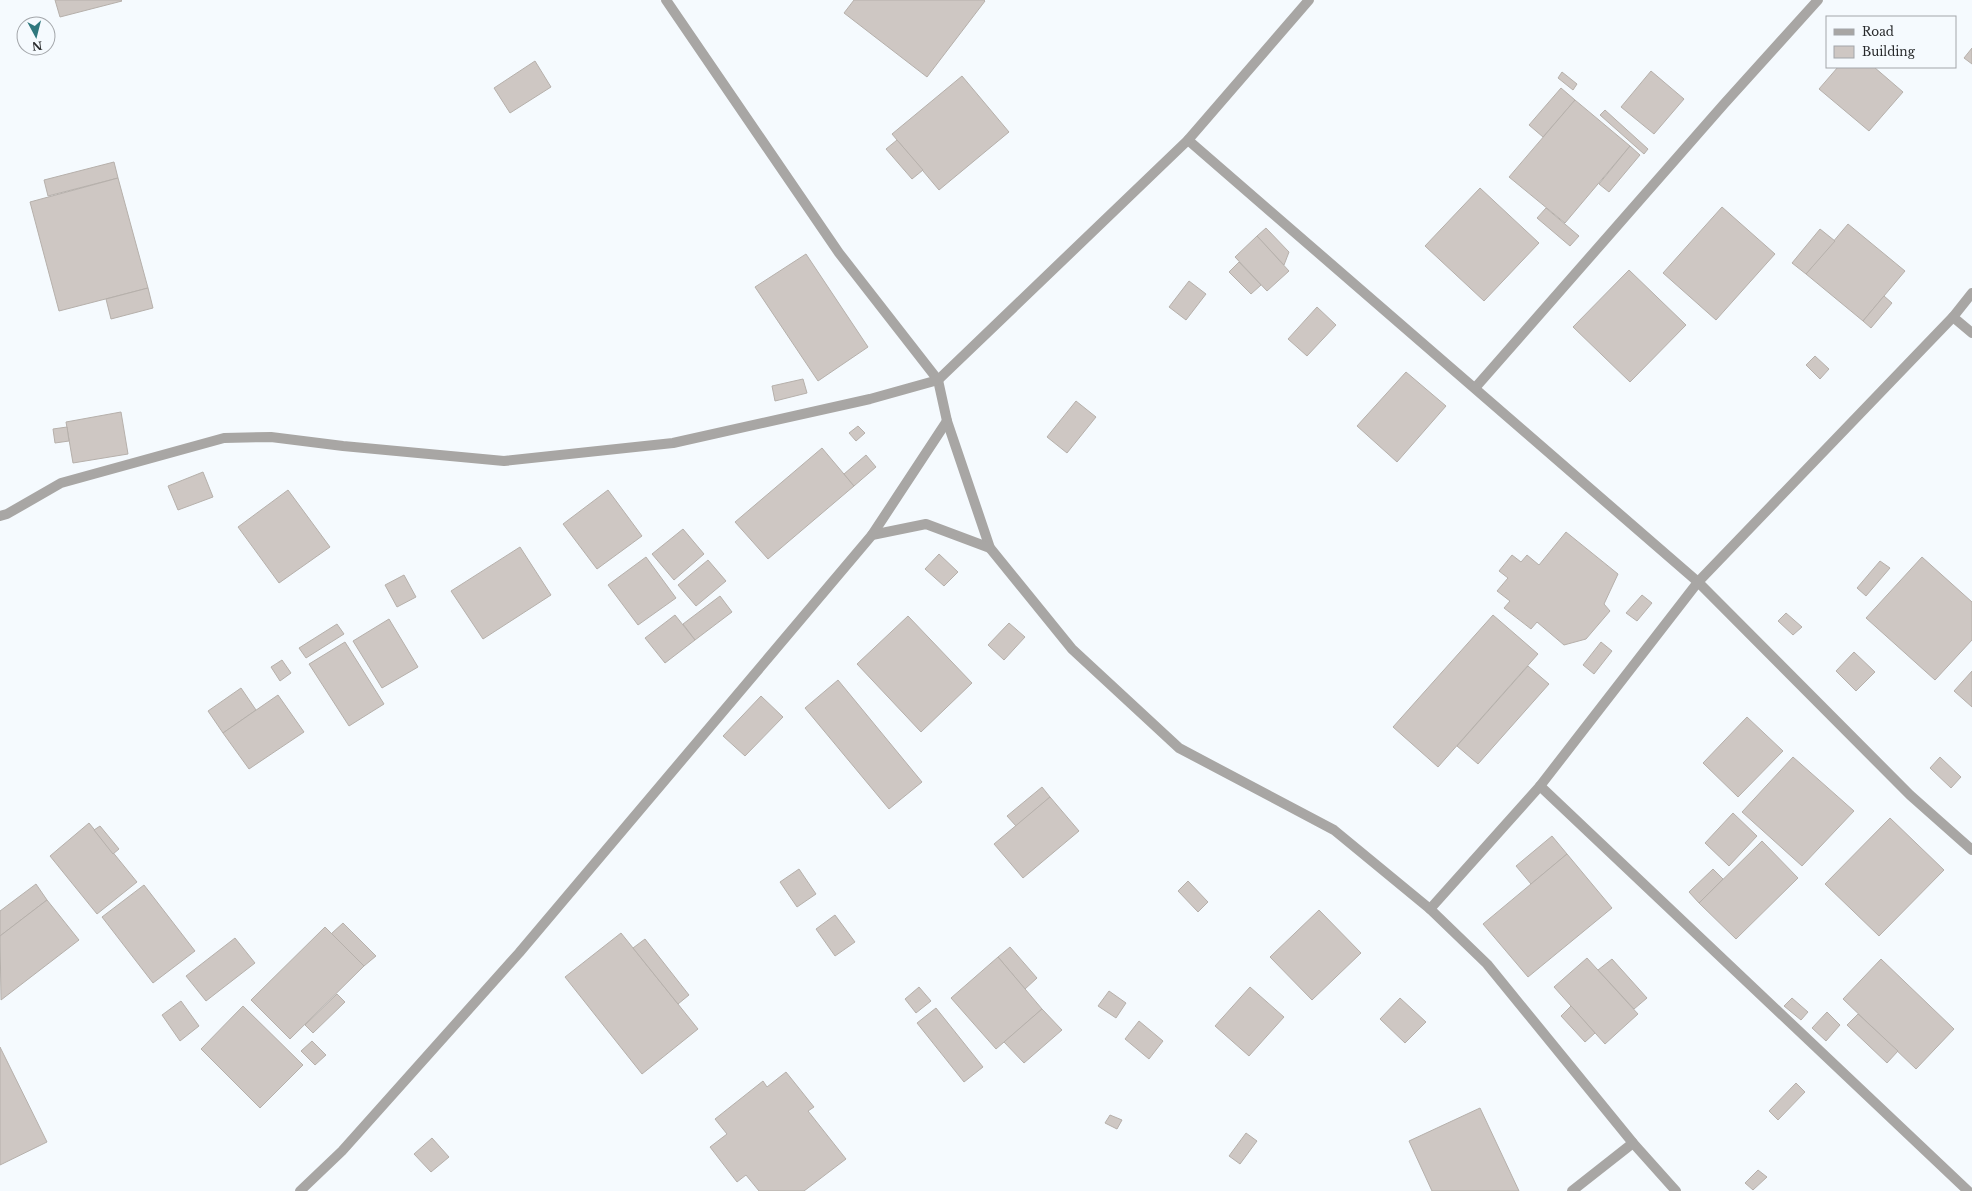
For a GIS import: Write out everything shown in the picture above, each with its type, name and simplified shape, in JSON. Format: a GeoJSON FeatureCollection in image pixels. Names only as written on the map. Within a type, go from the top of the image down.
{"type":"FeatureCollection","features":[{"type":"Feature","properties":{"kind":"street"},"geometry":{"type":"LineString","coordinates":[[666,0],[839,253],[938,380],[947,421],[990,548],[1072,649],[1179,748],[1334,830],[1430,909],[1487,964],[1633,1144],[1676,1191]]}},
{"type":"Feature","properties":{"kind":"street"},"geometry":{"type":"LineString","coordinates":[[0,516],[7,514],[61,483],[224,438],[271,437],[343,446],[504,462],[673,443],[870,399],[938,380],[1188,140],[1309,0]]}},
{"type":"Feature","properties":{"kind":"street"},"geometry":{"type":"LineString","coordinates":[[1475,388],[1724,104],[1818,0]]}},
{"type":"Feature","properties":{"kind":"street"},"geometry":{"type":"LineString","coordinates":[[1188,140],[1698,582],[1910,795],[1972,850]]}},
{"type":"Feature","properties":{"kind":"street"},"geometry":{"type":"LineString","coordinates":[[1430,909],[1540,786],[1698,582],[1953,317],[1972,293]]}},
{"type":"Feature","properties":{"kind":"street"},"geometry":{"type":"LineString","coordinates":[[1953,317],[1972,333]]}},
{"type":"Feature","properties":{"kind":"street"},"geometry":{"type":"LineString","coordinates":[[300,1191],[342,1151],[519,953],[872,535],[947,421]]}},
{"type":"Feature","properties":{"kind":"street"},"geometry":{"type":"LineString","coordinates":[[872,535],[926,524],[990,548]]}},
{"type":"Feature","properties":{"kind":"street"},"geometry":{"type":"LineString","coordinates":[[1540,786],[1968,1191]]}},
{"type":"Feature","properties":{"kind":"street"},"geometry":{"type":"LineString","coordinates":[[1572,1191],[1633,1144]]}},
{"type":"Feature","properties":{"kind":"building"},"geometry":{"type":"Polygon","coordinates":[[[55,0],[121,0],[122,1],[60,17],[55,0]]]}},
{"type":"Feature","properties":{"kind":"building"},"geometry":{"type":"Polygon","coordinates":[[[854,0],[985,1],[927,77],[844,13],[854,0]]]}},
{"type":"Feature","properties":{"kind":"building"},"geometry":{"type":"Polygon","coordinates":[[[1972,48],[1972,64],[1964,58],[1972,48]]]}},
{"type":"Feature","properties":{"kind":"building"},"geometry":{"type":"Polygon","coordinates":[[[535,61],[551,87],[510,113],[494,88],[535,61]]]}},
{"type":"Feature","properties":{"kind":"building"},"geometry":{"type":"Polygon","coordinates":[[[1837,68],[1875,68],[1903,92],[1869,131],[1819,89],[1837,68]]]}},
{"type":"Feature","properties":{"kind":"building"},"geometry":{"type":"Polygon","coordinates":[[[1651,71],[1684,99],[1654,134],[1621,107],[1651,71]]]}},
{"type":"Feature","properties":{"kind":"building"},"geometry":{"type":"Polygon","coordinates":[[[1562,72],[1577,84],[1573,90],[1558,78],[1562,72]]]}},
{"type":"Feature","properties":{"kind":"building"},"geometry":{"type":"Polygon","coordinates":[[[962,76],[1009,132],[939,190],[892,134],[962,76]]]}},
{"type":"Feature","properties":{"kind":"building"},"geometry":{"type":"Polygon","coordinates":[[[1561,88],[1575,100],[1543,137],[1529,125],[1561,88]]]}},
{"type":"Feature","properties":{"kind":"building"},"geometry":{"type":"Polygon","coordinates":[[[1575,100],[1630,146],[1565,223],[1509,177],[1575,100]]]}},
{"type":"Feature","properties":{"kind":"building"},"geometry":{"type":"Polygon","coordinates":[[[1605,110],[1648,149],[1644,154],[1600,115],[1605,110]]]}},
{"type":"Feature","properties":{"kind":"building"},"geometry":{"type":"Polygon","coordinates":[[[897,140],[923,170],[912,179],[886,149],[897,140]]]}},
{"type":"Feature","properties":{"kind":"building"},"geometry":{"type":"Polygon","coordinates":[[[1630,146],[1640,155],[1609,192],[1599,184],[1630,146]]]}},
{"type":"Feature","properties":{"kind":"building"},"geometry":{"type":"Polygon","coordinates":[[[114,162],[118,178],[48,196],[44,180],[114,162]]]}},
{"type":"Feature","properties":{"kind":"building"},"geometry":{"type":"Polygon","coordinates":[[[118,178],[148,288],[59,311],[30,202],[118,178]]]}},
{"type":"Feature","properties":{"kind":"building"},"geometry":{"type":"Polygon","coordinates":[[[1480,188],[1539,243],[1484,301],[1425,246],[1480,188]]]}},
{"type":"Feature","properties":{"kind":"building"},"geometry":{"type":"Polygon","coordinates":[[[1722,207],[1775,254],[1716,320],[1663,273],[1722,207]]]}},
{"type":"Feature","properties":{"kind":"building"},"geometry":{"type":"Polygon","coordinates":[[[1546,208],[1579,236],[1570,246],[1537,218],[1546,208]]]}},
{"type":"Feature","properties":{"kind":"building"},"geometry":{"type":"Polygon","coordinates":[[[1848,224],[1905,271],[1863,321],[1806,274],[1848,224]]]}},
{"type":"Feature","properties":{"kind":"building"},"geometry":{"type":"Polygon","coordinates":[[[1266,228],[1289,252],[1284,265],[1257,236],[1266,228]]]}},
{"type":"Feature","properties":{"kind":"building"},"geometry":{"type":"Polygon","coordinates":[[[1820,229],[1835,241],[1806,274],[1792,263],[1820,229]]]}},
{"type":"Feature","properties":{"kind":"building"},"geometry":{"type":"Polygon","coordinates":[[[1257,236],[1289,271],[1267,291],[1235,257],[1257,236]]]}},
{"type":"Feature","properties":{"kind":"building"},"geometry":{"type":"Polygon","coordinates":[[[806,254],[868,347],[818,381],[755,287],[806,254]]]}},
{"type":"Feature","properties":{"kind":"building"},"geometry":{"type":"Polygon","coordinates":[[[1239,262],[1261,285],[1251,294],[1229,272],[1239,262]]]}},
{"type":"Feature","properties":{"kind":"building"},"geometry":{"type":"Polygon","coordinates":[[[1629,270],[1686,325],[1630,382],[1573,327],[1629,270]]]}},
{"type":"Feature","properties":{"kind":"building"},"geometry":{"type":"Polygon","coordinates":[[[1189,281],[1206,294],[1186,320],[1169,307],[1189,281]]]}},
{"type":"Feature","properties":{"kind":"building"},"geometry":{"type":"Polygon","coordinates":[[[148,288],[153,308],[111,319],[106,299],[148,288]]]}},
{"type":"Feature","properties":{"kind":"building"},"geometry":{"type":"Polygon","coordinates":[[[1884,296],[1892,303],[1871,328],[1863,321],[1884,296]]]}},
{"type":"Feature","properties":{"kind":"building"},"geometry":{"type":"Polygon","coordinates":[[[1317,307],[1336,325],[1307,356],[1288,339],[1317,307]]]}},
{"type":"Feature","properties":{"kind":"building"},"geometry":{"type":"Polygon","coordinates":[[[1815,356],[1829,369],[1820,379],[1806,365],[1815,356]]]}},
{"type":"Feature","properties":{"kind":"building"},"geometry":{"type":"Polygon","coordinates":[[[1406,372],[1446,406],[1397,462],[1357,426],[1406,372]]]}},
{"type":"Feature","properties":{"kind":"building"},"geometry":{"type":"Polygon","coordinates":[[[803,379],[807,393],[775,401],[772,386],[803,379]]]}},
{"type":"Feature","properties":{"kind":"building"},"geometry":{"type":"Polygon","coordinates":[[[1076,401],[1096,417],[1067,453],[1047,437],[1076,401]]]}},
{"type":"Feature","properties":{"kind":"building"},"geometry":{"type":"Polygon","coordinates":[[[121,412],[128,454],[73,463],[66,422],[121,412]]]}},
{"type":"Feature","properties":{"kind":"building"},"geometry":{"type":"Polygon","coordinates":[[[858,426],[865,433],[856,441],[849,433],[858,426]]]}},
{"type":"Feature","properties":{"kind":"building"},"geometry":{"type":"Polygon","coordinates":[[[67,427],[69,441],[55,443],[53,429],[67,427]]]}},
{"type":"Feature","properties":{"kind":"building"},"geometry":{"type":"Polygon","coordinates":[[[822,448],[854,486],[768,559],[735,522],[822,448]]]}},
{"type":"Feature","properties":{"kind":"building"},"geometry":{"type":"Polygon","coordinates":[[[866,455],[876,467],[854,486],[844,474],[866,455]]]}},
{"type":"Feature","properties":{"kind":"building"},"geometry":{"type":"Polygon","coordinates":[[[203,472],[213,497],[178,510],[168,486],[203,472]]]}},
{"type":"Feature","properties":{"kind":"building"},"geometry":{"type":"Polygon","coordinates":[[[288,490],[330,547],[279,583],[238,527],[288,490]]]}},
{"type":"Feature","properties":{"kind":"building"},"geometry":{"type":"Polygon","coordinates":[[[608,490],[642,536],[597,569],[563,524],[608,490]]]}},
{"type":"Feature","properties":{"kind":"building"},"geometry":{"type":"Polygon","coordinates":[[[683,529],[704,554],[674,580],[652,554],[683,529]]]}},
{"type":"Feature","properties":{"kind":"building"},"geometry":{"type":"Polygon","coordinates":[[[1566,532],[1618,574],[1604,604],[1610,611],[1586,639],[1564,645],[1537,622],[1531,629],[1504,608],[1510,601],[1497,591],[1508,578],[1499,571],[1512,555],[1521,562],[1527,555],[1539,565],[1566,532]]]}},
{"type":"Feature","properties":{"kind":"building"},"geometry":{"type":"Polygon","coordinates":[[[520,547],[551,595],[483,639],[451,591],[520,547]]]}},
{"type":"Feature","properties":{"kind":"building"},"geometry":{"type":"Polygon","coordinates":[[[939,554],[958,572],[944,586],[925,569],[939,554]]]}},
{"type":"Feature","properties":{"kind":"building"},"geometry":{"type":"Polygon","coordinates":[[[646,557],[676,598],[638,625],[608,585],[646,557]]]}},
{"type":"Feature","properties":{"kind":"building"},"geometry":{"type":"Polygon","coordinates":[[[1922,557],[1972,602],[1972,640],[1935,680],[1866,618],[1922,557]]]}},
{"type":"Feature","properties":{"kind":"building"},"geometry":{"type":"Polygon","coordinates":[[[708,560],[726,581],[696,606],[678,585],[708,560]]]}},
{"type":"Feature","properties":{"kind":"building"},"geometry":{"type":"Polygon","coordinates":[[[1880,561],[1890,568],[1866,596],[1857,588],[1880,561]]]}},
{"type":"Feature","properties":{"kind":"building"},"geometry":{"type":"Polygon","coordinates":[[[404,575],[416,597],[397,607],[385,585],[404,575]]]}},
{"type":"Feature","properties":{"kind":"building"},"geometry":{"type":"Polygon","coordinates":[[[1642,595],[1652,603],[1637,621],[1626,613],[1642,595]]]}},
{"type":"Feature","properties":{"kind":"building"},"geometry":{"type":"Polygon","coordinates":[[[720,596],[732,612],[695,640],[683,624],[720,596]]]}},
{"type":"Feature","properties":{"kind":"building"},"geometry":{"type":"Polygon","coordinates":[[[1786,613],[1802,627],[1793,635],[1778,621],[1786,613]]]}},
{"type":"Feature","properties":{"kind":"building"},"geometry":{"type":"Polygon","coordinates":[[[675,615],[695,640],[665,663],[645,638],[675,615]]]}},
{"type":"Feature","properties":{"kind":"building"},"geometry":{"type":"Polygon","coordinates":[[[1493,615],[1538,654],[1438,767],[1393,727],[1493,615]]]}},
{"type":"Feature","properties":{"kind":"building"},"geometry":{"type":"Polygon","coordinates":[[[908,616],[972,683],[921,732],[857,664],[908,616]]]}},
{"type":"Feature","properties":{"kind":"building"},"geometry":{"type":"Polygon","coordinates":[[[389,619],[418,667],[382,688],[353,641],[389,619]]]}},
{"type":"Feature","properties":{"kind":"building"},"geometry":{"type":"Polygon","coordinates":[[[1009,623],[1025,637],[1004,660],[988,645],[1009,623]]]}},
{"type":"Feature","properties":{"kind":"building"},"geometry":{"type":"Polygon","coordinates":[[[337,624],[344,634],[306,658],[299,648],[337,624]]]}},
{"type":"Feature","properties":{"kind":"building"},"geometry":{"type":"Polygon","coordinates":[[[345,642],[384,704],[349,726],[309,664],[345,642]]]}},
{"type":"Feature","properties":{"kind":"building"},"geometry":{"type":"Polygon","coordinates":[[[1601,642],[1612,651],[1594,674],[1583,665],[1601,642]]]}},
{"type":"Feature","properties":{"kind":"building"},"geometry":{"type":"Polygon","coordinates":[[[1854,652],[1875,672],[1856,691],[1836,671],[1854,652]]]}},
{"type":"Feature","properties":{"kind":"building"},"geometry":{"type":"Polygon","coordinates":[[[282,660],[291,673],[280,681],[271,667],[282,660]]]}},
{"type":"Feature","properties":{"kind":"building"},"geometry":{"type":"Polygon","coordinates":[[[1528,666],[1549,684],[1478,764],[1457,746],[1528,666]]]}},
{"type":"Feature","properties":{"kind":"building"},"geometry":{"type":"Polygon","coordinates":[[[1972,671],[1972,707],[1954,691],[1972,671]]]}},
{"type":"Feature","properties":{"kind":"building"},"geometry":{"type":"Polygon","coordinates":[[[838,680],[922,782],[889,809],[805,708],[838,680]]]}},
{"type":"Feature","properties":{"kind":"building"},"geometry":{"type":"Polygon","coordinates":[[[241,688],[256,710],[223,733],[208,711],[241,688]]]}},
{"type":"Feature","properties":{"kind":"building"},"geometry":{"type":"Polygon","coordinates":[[[278,695],[304,732],[249,769],[223,733],[278,695]]]}},
{"type":"Feature","properties":{"kind":"building"},"geometry":{"type":"Polygon","coordinates":[[[761,696],[783,717],[745,756],[723,736],[761,696]]]}},
{"type":"Feature","properties":{"kind":"building"},"geometry":{"type":"Polygon","coordinates":[[[1747,717],[1783,751],[1738,797],[1703,763],[1747,717]]]}},
{"type":"Feature","properties":{"kind":"building"},"geometry":{"type":"Polygon","coordinates":[[[1793,757],[1854,811],[1802,866],[1742,812],[1793,757]]]}},
{"type":"Feature","properties":{"kind":"building"},"geometry":{"type":"Polygon","coordinates":[[[1940,757],[1961,777],[1951,788],[1930,768],[1940,757]]]}},
{"type":"Feature","properties":{"kind":"building"},"geometry":{"type":"Polygon","coordinates":[[[1042,787],[1050,797],[1016,826],[1007,816],[1042,787]]]}},
{"type":"Feature","properties":{"kind":"building"},"geometry":{"type":"Polygon","coordinates":[[[1050,797],[1079,831],[1023,878],[994,844],[1050,797]]]}},
{"type":"Feature","properties":{"kind":"building"},"geometry":{"type":"Polygon","coordinates":[[[1733,813],[1757,836],[1729,866],[1705,843],[1733,813]]]}},
{"type":"Feature","properties":{"kind":"building"},"geometry":{"type":"Polygon","coordinates":[[[1890,818],[1944,870],[1879,936],[1825,884],[1890,818]]]}},
{"type":"Feature","properties":{"kind":"building"},"geometry":{"type":"Polygon","coordinates":[[[89,823],[137,882],[97,914],[50,856],[89,823]]]}},
{"type":"Feature","properties":{"kind":"building"},"geometry":{"type":"Polygon","coordinates":[[[100,826],[119,849],[113,854],[94,830],[100,826]]]}},
{"type":"Feature","properties":{"kind":"building"},"geometry":{"type":"Polygon","coordinates":[[[1552,836],[1567,854],[1531,884],[1516,866],[1552,836]]]}},
{"type":"Feature","properties":{"kind":"building"},"geometry":{"type":"Polygon","coordinates":[[[1762,841],[1798,878],[1736,939],[1699,903],[1762,841]]]}},
{"type":"Feature","properties":{"kind":"building"},"geometry":{"type":"Polygon","coordinates":[[[1567,854],[1612,908],[1528,977],[1483,924],[1567,854]]]}},
{"type":"Feature","properties":{"kind":"building"},"geometry":{"type":"Polygon","coordinates":[[[799,869],[816,894],[797,907],[780,882],[799,869]]]}},
{"type":"Feature","properties":{"kind":"building"},"geometry":{"type":"Polygon","coordinates":[[[1713,869],[1723,879],[1699,903],[1689,892],[1713,869]]]}},
{"type":"Feature","properties":{"kind":"building"},"geometry":{"type":"Polygon","coordinates":[[[1188,881],[1208,902],[1198,912],[1178,891],[1188,881]]]}},
{"type":"Feature","properties":{"kind":"building"},"geometry":{"type":"Polygon","coordinates":[[[36,884],[47,900],[0,936],[0,911],[36,884]]]}},
{"type":"Feature","properties":{"kind":"building"},"geometry":{"type":"Polygon","coordinates":[[[144,885],[195,951],[153,983],[102,917],[144,885]]]}},
{"type":"Feature","properties":{"kind":"building"},"geometry":{"type":"Polygon","coordinates":[[[47,900],[79,940],[1,1000],[0,936],[47,900]]]}},
{"type":"Feature","properties":{"kind":"building"},"geometry":{"type":"Polygon","coordinates":[[[1319,910],[1361,953],[1312,1000],[1270,957],[1319,910]]]}},
{"type":"Feature","properties":{"kind":"building"},"geometry":{"type":"Polygon","coordinates":[[[835,915],[855,942],[835,956],[816,929],[835,915]]]}},
{"type":"Feature","properties":{"kind":"building"},"geometry":{"type":"Polygon","coordinates":[[[343,923],[376,956],[364,966],[331,934],[343,923]]]}},
{"type":"Feature","properties":{"kind":"building"},"geometry":{"type":"Polygon","coordinates":[[[325,927],[364,966],[290,1039],[251,1000],[325,927]]]}},
{"type":"Feature","properties":{"kind":"building"},"geometry":{"type":"Polygon","coordinates":[[[621,933],[698,1029],[642,1074],[565,977],[621,933]]]}},
{"type":"Feature","properties":{"kind":"building"},"geometry":{"type":"Polygon","coordinates":[[[235,938],[255,963],[206,1001],[186,976],[235,938]]]}},
{"type":"Feature","properties":{"kind":"building"},"geometry":{"type":"Polygon","coordinates":[[[645,939],[689,995],[678,1004],[633,948],[645,939]]]}},
{"type":"Feature","properties":{"kind":"building"},"geometry":{"type":"Polygon","coordinates":[[[1010,947],[1037,978],[1025,989],[998,957],[1010,947]]]}},
{"type":"Feature","properties":{"kind":"building"},"geometry":{"type":"Polygon","coordinates":[[[998,957],[1042,1009],[996,1049],[951,998],[998,957]]]}},
{"type":"Feature","properties":{"kind":"building"},"geometry":{"type":"Polygon","coordinates":[[[1587,958],[1638,1014],[1605,1044],[1554,987],[1587,958]]]}},
{"type":"Feature","properties":{"kind":"building"},"geometry":{"type":"Polygon","coordinates":[[[1612,959],[1647,998],[1634,1009],[1598,970],[1612,959]]]}},
{"type":"Feature","properties":{"kind":"building"},"geometry":{"type":"Polygon","coordinates":[[[1881,959],[1954,1029],[1916,1069],[1843,999],[1881,959]]]}},
{"type":"Feature","properties":{"kind":"building"},"geometry":{"type":"Polygon","coordinates":[[[919,987],[931,1001],[916,1013],[905,999],[919,987]]]}},
{"type":"Feature","properties":{"kind":"building"},"geometry":{"type":"Polygon","coordinates":[[[1250,987],[1284,1017],[1249,1056],[1215,1026],[1250,987]]]}},
{"type":"Feature","properties":{"kind":"building"},"geometry":{"type":"Polygon","coordinates":[[[1109,991],[1126,1003],[1116,1018],[1098,1006],[1109,991]]]}},
{"type":"Feature","properties":{"kind":"building"},"geometry":{"type":"Polygon","coordinates":[[[337,994],[345,1002],[313,1033],[305,1025],[337,994]]]}},
{"type":"Feature","properties":{"kind":"building"},"geometry":{"type":"Polygon","coordinates":[[[1400,998],[1426,1022],[1405,1043],[1380,1019],[1400,998]]]}},
{"type":"Feature","properties":{"kind":"building"},"geometry":{"type":"Polygon","coordinates":[[[1792,998],[1808,1012],[1801,1020],[1784,1006],[1792,998]]]}},
{"type":"Feature","properties":{"kind":"building"},"geometry":{"type":"Polygon","coordinates":[[[181,1001],[199,1026],[180,1041],[162,1015],[181,1001]]]}},
{"type":"Feature","properties":{"kind":"building"},"geometry":{"type":"Polygon","coordinates":[[[243,1006],[303,1065],[260,1108],[201,1049],[243,1006]]]}},
{"type":"Feature","properties":{"kind":"building"},"geometry":{"type":"Polygon","coordinates":[[[1571,1006],[1595,1033],[1585,1042],[1561,1016],[1571,1006]]]}},
{"type":"Feature","properties":{"kind":"building"},"geometry":{"type":"Polygon","coordinates":[[[936,1008],[983,1067],[964,1082],[917,1023],[936,1008]]]}},
{"type":"Feature","properties":{"kind":"building"},"geometry":{"type":"Polygon","coordinates":[[[1042,1009],[1062,1030],[1024,1063],[1004,1042],[1042,1009]]]}},
{"type":"Feature","properties":{"kind":"building"},"geometry":{"type":"Polygon","coordinates":[[[1827,1012],[1840,1025],[1826,1041],[1812,1028],[1827,1012]]]}},
{"type":"Feature","properties":{"kind":"building"},"geometry":{"type":"Polygon","coordinates":[[[1858,1014],[1898,1051],[1887,1063],[1847,1025],[1858,1014]]]}},
{"type":"Feature","properties":{"kind":"building"},"geometry":{"type":"Polygon","coordinates":[[[1139,1021],[1163,1041],[1149,1059],[1125,1039],[1139,1021]]]}},
{"type":"Feature","properties":{"kind":"building"},"geometry":{"type":"Polygon","coordinates":[[[312,1041],[326,1055],[315,1065],[301,1051],[312,1041]]]}},
{"type":"Feature","properties":{"kind":"building"},"geometry":{"type":"Polygon","coordinates":[[[0,1047],[47,1142],[0,1165],[0,1047]]]}},
{"type":"Feature","properties":{"kind":"building"},"geometry":{"type":"Polygon","coordinates":[[[786,1072],[814,1107],[808,1111],[846,1159],[804,1191],[759,1191],[746,1175],[737,1182],[710,1147],[727,1134],[715,1119],[763,1081],[767,1087],[786,1072]]]}},
{"type":"Feature","properties":{"kind":"building"},"geometry":{"type":"Polygon","coordinates":[[[1796,1083],[1805,1092],[1778,1120],[1769,1111],[1796,1083]]]}},
{"type":"Feature","properties":{"kind":"building"},"geometry":{"type":"Polygon","coordinates":[[[1480,1108],[1519,1191],[1432,1191],[1409,1141],[1480,1108]]]}},
{"type":"Feature","properties":{"kind":"building"},"geometry":{"type":"Polygon","coordinates":[[[1110,1115],[1122,1120],[1117,1129],[1105,1123],[1110,1115]]]}},
{"type":"Feature","properties":{"kind":"building"},"geometry":{"type":"Polygon","coordinates":[[[1246,1133],[1257,1141],[1240,1164],[1229,1156],[1246,1133]]]}},
{"type":"Feature","properties":{"kind":"building"},"geometry":{"type":"Polygon","coordinates":[[[432,1138],[449,1157],[431,1172],[414,1154],[432,1138]]]}},
{"type":"Feature","properties":{"kind":"building"},"geometry":{"type":"Polygon","coordinates":[[[1758,1170],[1767,1177],[1753,1190],[1745,1183],[1758,1170]]]}}]}
